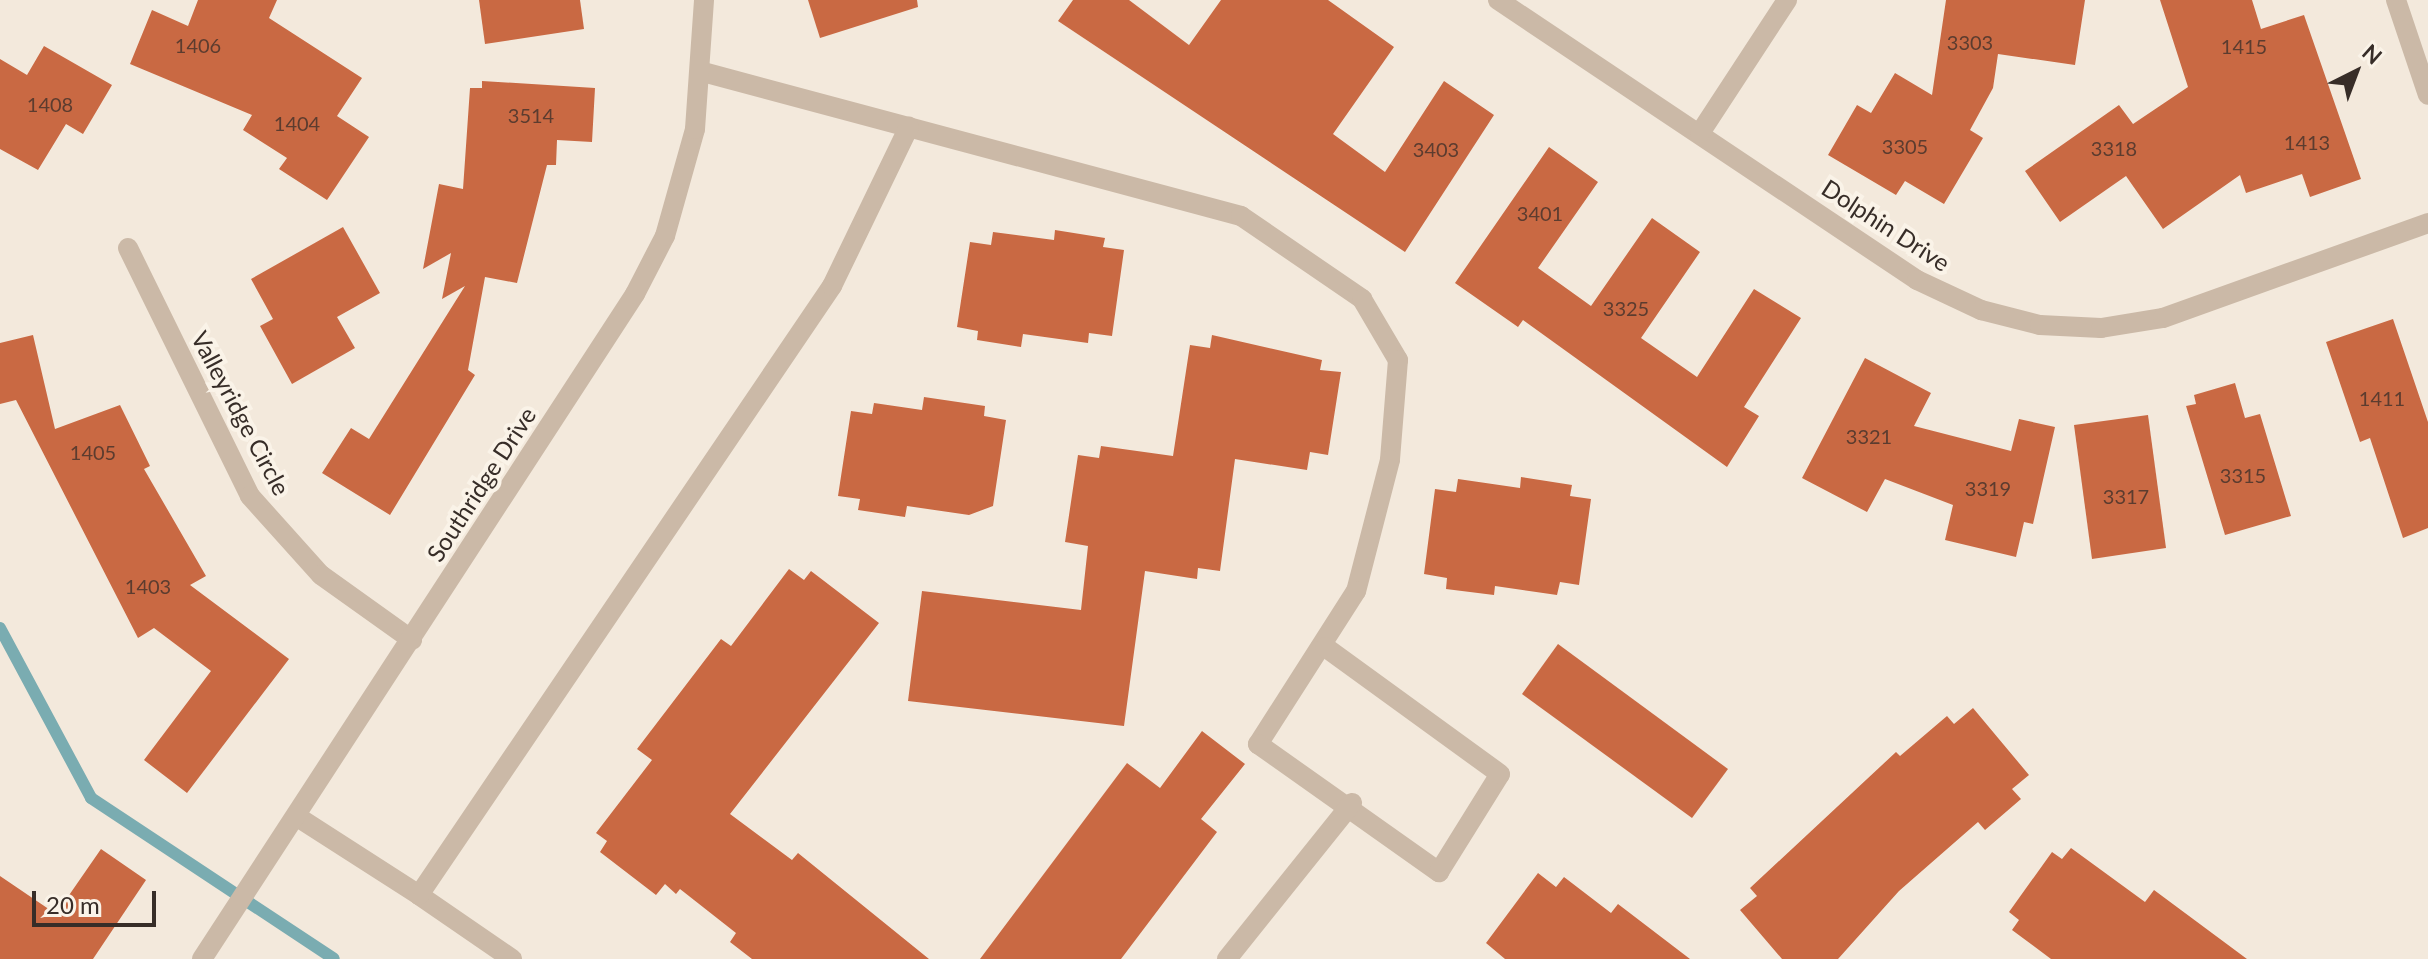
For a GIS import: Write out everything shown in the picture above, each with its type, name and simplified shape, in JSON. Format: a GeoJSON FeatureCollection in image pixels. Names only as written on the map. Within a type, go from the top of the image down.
{"type":"FeatureCollection","features":[{"type":"Feature","properties":{"kind":"street","name":"Southridge Drive"},"geometry":{"type":"LineString","coordinates":[[202,959],[412,640],[665,236],[684,183],[703,72],[704,0]]}},
{"type":"Feature","properties":{"kind":"street","name":"Dolphin Drive"},"geometry":{"type":"LineString","coordinates":[[1498,0],[1917,280],[1981,310],[2040,325],[2101,328],[2163,318],[2428,223]]}},
{"type":"Feature","properties":{"kind":"street"},"geometry":{"type":"LineString","coordinates":[[1700,133],[1787,0]]}},
{"type":"Feature","properties":{"kind":"street"},"geometry":{"type":"LineString","coordinates":[[2396,0],[2428,95]]}},
{"type":"Feature","properties":{"kind":"street"},"geometry":{"type":"LineString","coordinates":[[703,72],[1241,216],[1362,299],[1398,360],[1390,460],[1356,591],[1325,647],[1258,744],[1352,803],[1439,872],[1500,774],[1325,647]]}},
{"type":"Feature","properties":{"kind":"street"},"geometry":{"type":"LineString","coordinates":[[419,895],[832,286],[909,127]]}},
{"type":"Feature","properties":{"kind":"street","name":"Valleyridge Circle"},"geometry":{"type":"LineString","coordinates":[[128,248],[250,496],[321,575],[412,640]]}},
{"type":"Feature","properties":{"kind":"street"},"geometry":{"type":"LineString","coordinates":[[1227,959],[1352,803]]}},
{"type":"Feature","properties":{"kind":"street"},"geometry":{"type":"LineString","coordinates":[[296,816],[512,959]]}},
{"type":"Feature","properties":{"kind":"building"},"geometry":{"type":"Polygon","coordinates":[[[198,0],[277,0],[269,18],[362,78],[337,116],[369,137],[327,200],[279,169],[287,158],[243,130],[252,115],[130,64],[152,10],[188,26],[198,0]]]}},
{"type":"Feature","properties":{"kind":"building"},"geometry":{"type":"Polygon","coordinates":[[[479,0],[580,0],[584,29],[485,44],[479,0]]]}},
{"type":"Feature","properties":{"kind":"building"},"geometry":{"type":"Polygon","coordinates":[[[808,0],[917,0],[918,7],[820,38],[808,0]]]}},
{"type":"Feature","properties":{"kind":"building"},"geometry":{"type":"Polygon","coordinates":[[[1073,0],[1129,0],[1189,45],[1221,0],[1328,0],[1394,47],[1333,134],[1385,172],[1444,81],[1494,115],[1405,252],[1058,21],[1073,0]]]}},
{"type":"Feature","properties":{"kind":"building"},"geometry":{"type":"Polygon","coordinates":[[[1946,0],[2085,0],[2075,65],[1998,54],[1993,88],[1970,130],[1983,138],[1944,204],[1905,181],[1896,195],[1828,155],[1857,105],[1871,113],[1895,73],[1932,95],[1946,0]]]}},
{"type":"Feature","properties":{"kind":"building"},"geometry":{"type":"Polygon","coordinates":[[[2160,0],[2252,0],[2261,29],[2304,15],[2361,179],[2310,197],[2302,174],[2246,193],[2240,175],[2163,229],[2126,176],[2060,222],[2025,171],[2119,105],[2133,124],[2188,87],[2160,0]]]}},
{"type":"Feature","properties":{"kind":"building"},"geometry":{"type":"Polygon","coordinates":[[[44,46],[112,85],[83,134],[66,124],[38,170],[0,149],[0,59],[27,75],[44,46]]]}},
{"type":"Feature","properties":{"kind":"building"},"geometry":{"type":"Polygon","coordinates":[[[482,81],[595,88],[592,142],[557,140],[556,165],[547,165],[517,283],[485,277],[468,370],[475,375],[390,515],[322,473],[351,428],[369,439],[465,286],[442,299],[451,253],[423,269],[439,184],[463,189],[470,88],[482,88],[482,81]]]}},
{"type":"Feature","properties":{"kind":"building"},"geometry":{"type":"Polygon","coordinates":[[[1549,147],[1598,182],[1538,268],[1591,306],[1652,218],[1700,252],[1641,338],[1697,377],[1754,289],[1801,318],[1744,407],[1759,416],[1727,467],[1523,320],[1518,327],[1455,283],[1549,147]]]}},
{"type":"Feature","properties":{"kind":"building"},"geometry":{"type":"Polygon","coordinates":[[[343,227],[380,293],[337,317],[355,348],[292,384],[260,326],[273,319],[251,279],[343,227]]]}},
{"type":"Feature","properties":{"kind":"building"},"geometry":{"type":"Polygon","coordinates":[[[1055,230],[1105,238],[1103,247],[1124,250],[1112,336],[1089,333],[1088,343],[1023,334],[1021,347],[977,340],[978,331],[957,327],[970,242],[991,245],[993,232],[1054,240],[1055,230]]]}},
{"type":"Feature","properties":{"kind":"building"},"geometry":{"type":"Polygon","coordinates":[[[2393,319],[2428,422],[2428,528],[2403,538],[2370,438],[2360,442],[2326,342],[2393,319]]]}},
{"type":"Feature","properties":{"kind":"building"},"geometry":{"type":"Polygon","coordinates":[[[33,335],[55,429],[120,405],[150,466],[144,469],[206,576],[190,585],[289,659],[187,793],[144,760],[211,671],[154,628],[138,638],[16,400],[0,404],[0,343],[33,335]]]}},
{"type":"Feature","properties":{"kind":"building"},"geometry":{"type":"Polygon","coordinates":[[[1212,335],[1322,360],[1320,370],[1341,372],[1328,455],[1310,452],[1307,470],[1235,459],[1220,571],[1198,568],[1197,579],[1145,571],[1124,726],[908,701],[922,591],[1081,610],[1088,546],[1065,542],[1078,455],[1099,458],[1101,446],[1173,456],[1190,345],[1210,348],[1212,335]]]}},
{"type":"Feature","properties":{"kind":"building"},"geometry":{"type":"Polygon","coordinates":[[[1865,358],[1931,393],[1914,426],[2011,451],[2019,419],[2055,427],[2033,524],[2024,522],[2016,557],[1945,540],[1953,505],[1885,479],[1867,512],[1802,478],[1865,358]]]}},
{"type":"Feature","properties":{"kind":"building"},"geometry":{"type":"Polygon","coordinates":[[[2235,383],[2245,418],[2260,414],[2291,516],[2225,535],[2186,406],[2196,404],[2194,395],[2235,383]]]}},
{"type":"Feature","properties":{"kind":"building"},"geometry":{"type":"Polygon","coordinates":[[[924,397],[985,406],[984,416],[1006,420],[993,506],[969,515],[907,506],[905,517],[858,510],[860,499],[838,496],[851,411],[872,414],[874,403],[922,410],[924,397]]]}},
{"type":"Feature","properties":{"kind":"building"},"geometry":{"type":"Polygon","coordinates":[[[2148,415],[2166,548],[2092,559],[2074,425],[2148,415]]]}},
{"type":"Feature","properties":{"kind":"building"},"geometry":{"type":"Polygon","coordinates":[[[1521,477],[1572,485],[1570,496],[1591,499],[1579,585],[1560,582],[1557,595],[1495,586],[1494,595],[1446,589],[1447,578],[1424,574],[1435,489],[1456,492],[1458,479],[1520,488],[1521,477]]]}},
{"type":"Feature","properties":{"kind":"building"},"geometry":{"type":"Polygon","coordinates":[[[789,569],[804,580],[811,571],[879,623],[730,814],[792,860],[798,853],[929,959],[752,959],[730,942],[736,933],[680,889],[676,894],[665,884],[656,895],[600,852],[607,841],[596,833],[652,760],[637,749],[721,639],[731,646],[789,569]]]}},
{"type":"Feature","properties":{"kind":"building"},"geometry":{"type":"Polygon","coordinates":[[[1558,644],[1728,769],[1692,818],[1522,694],[1558,644]]]}},
{"type":"Feature","properties":{"kind":"building"},"geometry":{"type":"Polygon","coordinates":[[[1973,708],[2029,775],[2012,789],[2021,799],[1985,830],[1978,822],[1899,891],[1838,959],[1782,959],[1740,910],[1757,896],[1750,888],[1896,752],[1900,756],[1947,716],[1954,724],[1973,708]]]}},
{"type":"Feature","properties":{"kind":"building"},"geometry":{"type":"Polygon","coordinates":[[[1202,731],[1245,764],[1201,819],[1217,832],[1121,959],[980,959],[1127,763],[1160,788],[1202,731]]]}},
{"type":"Feature","properties":{"kind":"building"},"geometry":{"type":"Polygon","coordinates":[[[2071,848],[2145,902],[2154,890],[2247,959],[2051,959],[2012,930],[2019,920],[2009,912],[2052,852],[2062,859],[2071,848]]]}},
{"type":"Feature","properties":{"kind":"building"},"geometry":{"type":"Polygon","coordinates":[[[101,849],[146,880],[93,959],[0,959],[0,876],[56,914],[101,849]]]}},
{"type":"Feature","properties":{"kind":"building"},"geometry":{"type":"Polygon","coordinates":[[[1538,873],[1556,887],[1564,877],[1611,913],[1618,904],[1690,959],[1505,959],[1486,943],[1538,873]]]}},
{"type":"Feature","properties":{"kind":"waterway"},"geometry":{"type":"LineString","coordinates":[[0,628],[91,798],[334,959]]}}]}
